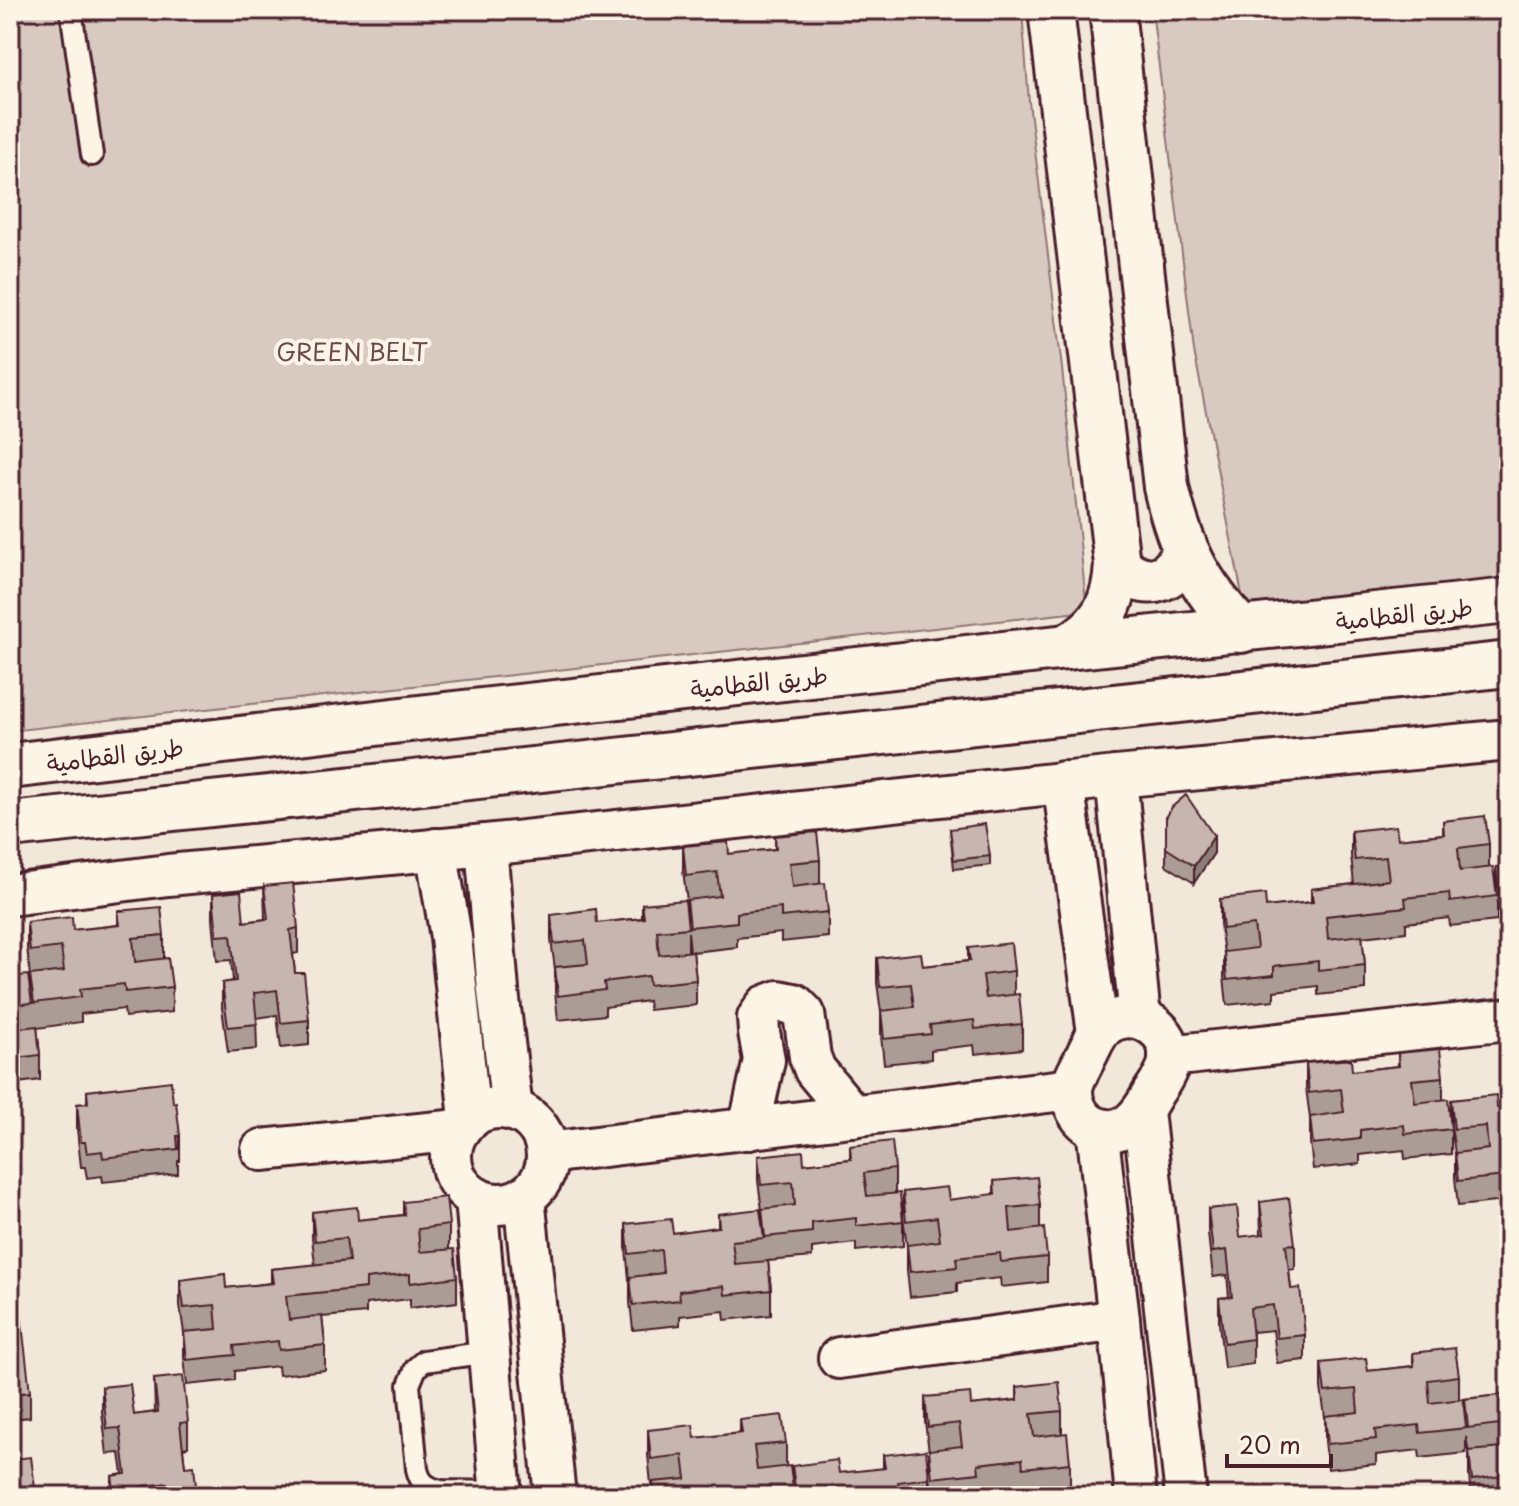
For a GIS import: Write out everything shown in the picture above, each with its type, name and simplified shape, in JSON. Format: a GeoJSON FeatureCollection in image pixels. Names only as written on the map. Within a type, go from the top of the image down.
{"type":"FeatureCollection","features":[{"type":"Feature","properties":{"kind":"street"},"geometry":{"type":"LineString","coordinates":[[1051,10],[1117,564],[1113,598],[1105,613],[1088,633],[1067,647]]}},
{"type":"Feature","properties":{"kind":"street"},"geometry":{"type":"LineString","coordinates":[[1112,10],[1166,487],[1184,550],[1219,606],[1241,630]]}},
{"type":"Feature","properties":{"kind":"street"},"geometry":{"type":"LineString","coordinates":[[1117,564],[1137,579],[1150,581],[1173,572],[1181,562],[1184,550]]}},
{"type":"Feature","properties":{"kind":"street","name":"طريق القطامية"},"geometry":{"type":"LineString","coordinates":[[10,766],[427,717],[1509,601]]}},
{"type":"Feature","properties":{"kind":"street"},"geometry":{"type":"LineString","coordinates":[[10,825],[1509,664]]}},
{"type":"Feature","properties":{"kind":"street"},"geometry":{"type":"LineString","coordinates":[[427,717],[432,781]]}},
{"type":"Feature","properties":{"kind":"street"},"geometry":{"type":"LineString","coordinates":[[10,895],[168,875],[486,845],[1063,782],[1509,740]]}},
{"type":"Feature","properties":{"kind":"street"},"geometry":{"type":"LineString","coordinates":[[1116,777],[1140,1018]]}},
{"type":"Feature","properties":{"kind":"street"},"geometry":{"type":"LineString","coordinates":[[1063,782],[1098,1033]]}},
{"type":"Feature","properties":{"kind":"street"},"geometry":{"type":"LineString","coordinates":[[486,845],[512,1110]]}},
{"type":"Feature","properties":{"kind":"street"},"geometry":{"type":"LineString","coordinates":[[262,1150],[464,1124],[490,1110],[501,1108],[523,1115],[540,1131],[547,1153],[539,1183],[524,1197],[513,1202],[487,1203],[465,1191],[452,1168],[453,1142],[464,1124],[453,951],[436,849]]}},
{"type":"Feature","properties":{"kind":"street"},"geometry":{"type":"LineString","coordinates":[[749,1129],[764,1060],[758,1018],[766,1006],[779,1001],[794,1004],[804,1014],[807,1043],[815,1070],[853,1116]]}},
{"type":"Feature","properties":{"kind":"street"},"geometry":{"type":"LineString","coordinates":[[1140,1018],[1150,1022],[1164,1036],[1169,1056],[1165,1073],[1137,1119],[1118,1129],[1097,1128],[1087,1123],[1074,1104],[1074,1081],[1098,1033],[1106,1024],[1117,1019],[1140,1018]]}},
{"type":"Feature","properties":{"kind":"street"},"geometry":{"type":"LineString","coordinates":[[1169,1056],[1509,1019]]}},
{"type":"Feature","properties":{"kind":"street"},"geometry":{"type":"LineString","coordinates":[[547,1153],[1072,1089]]}},
{"type":"Feature","properties":{"kind":"street"},"geometry":{"type":"LineString","coordinates":[[1143,1111],[1186,1496]]}},
{"type":"Feature","properties":{"kind":"street"},"geometry":{"type":"LineString","coordinates":[[1097,1128],[1136,1496]]}},
{"type":"Feature","properties":{"kind":"street"},"geometry":{"type":"LineString","coordinates":[[524,1197],[555,1496]]}},
{"type":"Feature","properties":{"kind":"street"},"geometry":{"type":"LineString","coordinates":[[476,1198],[500,1494]]}},
{"type":"Feature","properties":{"kind":"street"},"geometry":{"type":"LineString","coordinates":[[839,1358],[1119,1320]]}},
{"type":"Feature","properties":{"kind":"lane"},"geometry":{"type":"LineString","coordinates":[[71,10],[92,155]]}},
{"type":"Feature","properties":{"kind":"lane"},"geometry":{"type":"LineString","coordinates":[[489,1352],[424,1361],[416,1368],[409,1385],[419,1478],[425,1485],[441,1491],[500,1494]]}},
{"type":"Feature","properties":{"kind":"green space","name":"GREEN BELT"},"geometry":{"type":"Polygon","coordinates":[[[10,10],[1022,10],[1029,102],[1062,368],[1087,611],[10,731],[10,10]]]}},
{"type":"Feature","properties":{"kind":"green space"},"geometry":{"type":"Polygon","coordinates":[[[1152,10],[1509,10],[1509,583],[1245,610],[1194,351],[1152,10]]]}},
{"type":"Feature","properties":{"kind":"building"},"geometry":{"type":"Polygon","coordinates":[[[1186,795],[1214,836],[1194,866],[1166,848],[1166,818],[1172,807],[1186,795]]]}},
{"type":"Feature","properties":{"kind":"building"},"geometry":{"type":"Polygon","coordinates":[[[1485,816],[1489,844],[1458,848],[1460,871],[1493,867],[1497,896],[1450,902],[1449,893],[1405,898],[1406,907],[1326,916],[1328,939],[1362,935],[1365,965],[1318,970],[1318,961],[1274,966],[1274,975],[1227,980],[1224,952],[1257,948],[1254,925],[1223,929],[1220,899],[1265,894],[1266,907],[1313,902],[1311,889],[1389,880],[1386,857],[1355,860],[1351,831],[1396,826],[1398,839],[1444,834],[1443,821],[1485,816]]]}},
{"type":"Feature","properties":{"kind":"building"},"geometry":{"type":"Polygon","coordinates":[[[985,824],[990,856],[954,860],[950,829],[985,824]]]}},
{"type":"Feature","properties":{"kind":"building"},"geometry":{"type":"Polygon","coordinates":[[[817,832],[820,860],[789,863],[792,887],[825,883],[828,912],[781,917],[781,908],[737,913],[737,922],[690,927],[687,900],[720,896],[717,872],[686,876],[683,846],[728,842],[729,854],[776,849],[775,836],[817,832]]]}},
{"type":"Feature","properties":{"kind":"building"},"geometry":{"type":"Polygon","coordinates":[[[1509,866],[1509,895],[1499,896],[1496,867],[1509,866]]]}},
{"type":"Feature","properties":{"kind":"building"},"geometry":{"type":"Polygon","coordinates":[[[293,883],[298,928],[290,930],[295,973],[304,973],[309,1020],[281,1023],[277,990],[254,993],[257,1024],[228,1027],[222,983],[236,981],[231,935],[217,936],[213,894],[241,891],[244,922],[268,919],[264,886],[293,883]]]}},
{"type":"Feature","properties":{"kind":"building"},"geometry":{"type":"Polygon","coordinates":[[[685,900],[688,928],[657,931],[659,955],[693,951],[696,980],[649,985],[648,976],[604,982],[605,990],[558,996],[555,967],[588,964],[585,940],[554,944],[551,915],[596,909],[597,923],[644,918],[642,904],[685,900]]]}},
{"type":"Feature","properties":{"kind":"building"},"geometry":{"type":"Polygon","coordinates":[[[161,907],[164,935],[133,938],[135,962],[168,958],[172,987],[125,992],[124,984],[80,989],[81,997],[34,1003],[30,975],[64,971],[61,947],[30,951],[27,922],[72,917],[73,930],[120,925],[118,911],[161,907]]]}},
{"type":"Feature","properties":{"kind":"building"},"geometry":{"type":"Polygon","coordinates":[[[1509,919],[1509,947],[1503,948],[1500,920],[1509,919]]]}},
{"type":"Feature","properties":{"kind":"building"},"geometry":{"type":"Polygon","coordinates":[[[1011,943],[1014,971],[983,975],[986,998],[1019,994],[1022,1024],[975,1029],[974,1020],[930,1025],[931,1034],[884,1039],[881,1011],[914,1007],[911,984],[880,987],[877,958],[921,953],[923,966],[970,961],[968,948],[1011,943]]]}},
{"type":"Feature","properties":{"kind":"building"},"geometry":{"type":"Polygon","coordinates":[[[28,975],[32,1003],[10,1005],[10,977],[28,975]]]}},
{"type":"Feature","properties":{"kind":"building"},"geometry":{"type":"Polygon","coordinates":[[[37,1026],[40,1055],[10,1059],[10,1029],[37,1026]]]}},
{"type":"Feature","properties":{"kind":"building"},"geometry":{"type":"Polygon","coordinates":[[[1440,1049],[1443,1077],[1412,1080],[1415,1103],[1448,1099],[1451,1129],[1405,1134],[1404,1125],[1360,1130],[1360,1139],[1313,1144],[1310,1117],[1344,1112],[1341,1089],[1309,1093],[1306,1063],[1351,1059],[1352,1071],[1399,1066],[1398,1053],[1440,1049]]]}},
{"type":"Feature","properties":{"kind":"building"},"geometry":{"type":"Polygon","coordinates":[[[171,1081],[180,1136],[177,1136],[178,1149],[103,1158],[102,1151],[87,1153],[85,1142],[81,1142],[77,1104],[88,1103],[87,1091],[171,1081]]]}},
{"type":"Feature","properties":{"kind":"building"},"geometry":{"type":"Polygon","coordinates":[[[1496,1095],[1497,1108],[1509,1107],[1509,1166],[1504,1166],[1505,1176],[1458,1181],[1455,1153],[1488,1149],[1486,1126],[1454,1129],[1451,1100],[1496,1095]]]}},
{"type":"Feature","properties":{"kind":"building"},"geometry":{"type":"Polygon","coordinates":[[[892,1141],[895,1169],[864,1173],[867,1196],[900,1193],[903,1221],[856,1226],[856,1218],[812,1223],[812,1232],[765,1237],[762,1209],[795,1205],[793,1182],[761,1185],[758,1156],[803,1151],[804,1164],[851,1159],[850,1146],[892,1141]]]}},
{"type":"Feature","properties":{"kind":"building"},"geometry":{"type":"Polygon","coordinates":[[[1037,1177],[1040,1205],[1009,1208],[1011,1232],[1044,1228],[1047,1257],[1001,1262],[1000,1253],[956,1258],[957,1267],[910,1272],[907,1245],[940,1241],[937,1217],[906,1221],[903,1192],[947,1187],[949,1200],[995,1194],[994,1181],[1037,1177]]]}},
{"type":"Feature","properties":{"kind":"building"},"geometry":{"type":"Polygon","coordinates":[[[446,1197],[449,1225],[418,1229],[420,1252],[454,1249],[457,1277],[410,1283],[410,1274],[366,1279],[366,1288],[286,1296],[289,1320],[322,1316],[325,1345],[279,1350],[278,1341],[234,1346],[235,1355],[187,1360],[184,1332],[217,1329],[215,1305],[184,1308],[180,1280],[225,1274],[226,1288],[273,1283],[271,1269],[349,1261],[346,1238],[315,1241],[312,1212],[357,1207],[358,1220],[405,1215],[403,1202],[446,1197]]]}},
{"type":"Feature","properties":{"kind":"building"},"geometry":{"type":"Polygon","coordinates":[[[1289,1198],[1295,1244],[1286,1245],[1291,1289],[1300,1288],[1305,1335],[1277,1338],[1273,1305],[1250,1308],[1253,1339],[1224,1343],[1219,1298],[1232,1297],[1227,1250],[1213,1252],[1208,1209],[1237,1206],[1240,1237],[1264,1234],[1260,1202],[1289,1198]]]}},
{"type":"Feature","properties":{"kind":"building"},"geometry":{"type":"Polygon","coordinates":[[[760,1209],[764,1238],[732,1241],[735,1264],[768,1261],[771,1290],[725,1295],[724,1286],[679,1291],[680,1300],[633,1305],[630,1277],[663,1273],[661,1250],[629,1254],[626,1224],[671,1219],[673,1233],[719,1227],[718,1214],[760,1209]]]}},
{"type":"Feature","properties":{"kind":"building"},"geometry":{"type":"Polygon","coordinates":[[[20,1307],[30,1392],[13,1394],[10,1398],[10,1308],[20,1307]]]}},
{"type":"Feature","properties":{"kind":"building"},"geometry":{"type":"Polygon","coordinates":[[[1455,1348],[1459,1376],[1428,1380],[1430,1403],[1463,1399],[1466,1428],[1420,1433],[1419,1425],[1375,1430],[1376,1439],[1328,1444],[1325,1416],[1358,1412],[1356,1389],[1325,1392],[1321,1363],[1366,1358],[1368,1371],[1414,1366],[1413,1353],[1455,1348]]]}},
{"type":"Feature","properties":{"kind":"building"},"geometry":{"type":"Polygon","coordinates":[[[183,1376],[188,1422],[180,1423],[185,1467],[194,1466],[197,1496],[168,1496],[167,1483],[143,1486],[145,1496],[115,1496],[112,1476],[126,1474],[120,1428],[107,1429],[102,1387],[130,1384],[134,1415],[158,1412],[154,1379],[183,1376]]]}},
{"type":"Feature","properties":{"kind":"building"},"geometry":{"type":"Polygon","coordinates":[[[1059,1382],[1062,1411],[1031,1414],[1034,1437],[1067,1433],[1070,1463],[1023,1468],[1022,1459],[978,1464],[979,1473],[932,1478],[929,1450],[962,1446],[959,1423],[928,1427],[925,1397],[970,1393],[971,1405],[1018,1400],[1017,1387],[1059,1382]]]}},
{"type":"Feature","properties":{"kind":"building"},"geometry":{"type":"Polygon","coordinates":[[[1509,1394],[1509,1475],[1472,1480],[1469,1451],[1502,1448],[1499,1424],[1468,1428],[1465,1399],[1509,1394]]]}},
{"type":"Feature","properties":{"kind":"building"},"geometry":{"type":"Polygon","coordinates":[[[782,1415],[786,1443],[754,1446],[757,1470],[790,1466],[794,1495],[747,1496],[746,1492],[654,1496],[653,1482],[686,1479],[683,1455],[651,1459],[648,1430],[693,1425],[695,1438],[742,1433],[740,1420],[782,1415]]]}},
{"type":"Feature","properties":{"kind":"building"},"geometry":{"type":"Polygon","coordinates":[[[926,1450],[929,1478],[898,1482],[900,1496],[827,1496],[827,1491],[796,1494],[792,1466],[837,1460],[839,1473],[885,1468],[883,1455],[926,1450]]]}},
{"type":"Feature","properties":{"kind":"building"},"geometry":{"type":"Polygon","coordinates":[[[13,1453],[14,1459],[31,1457],[36,1496],[10,1496],[10,1454],[13,1453]]]}}]}
